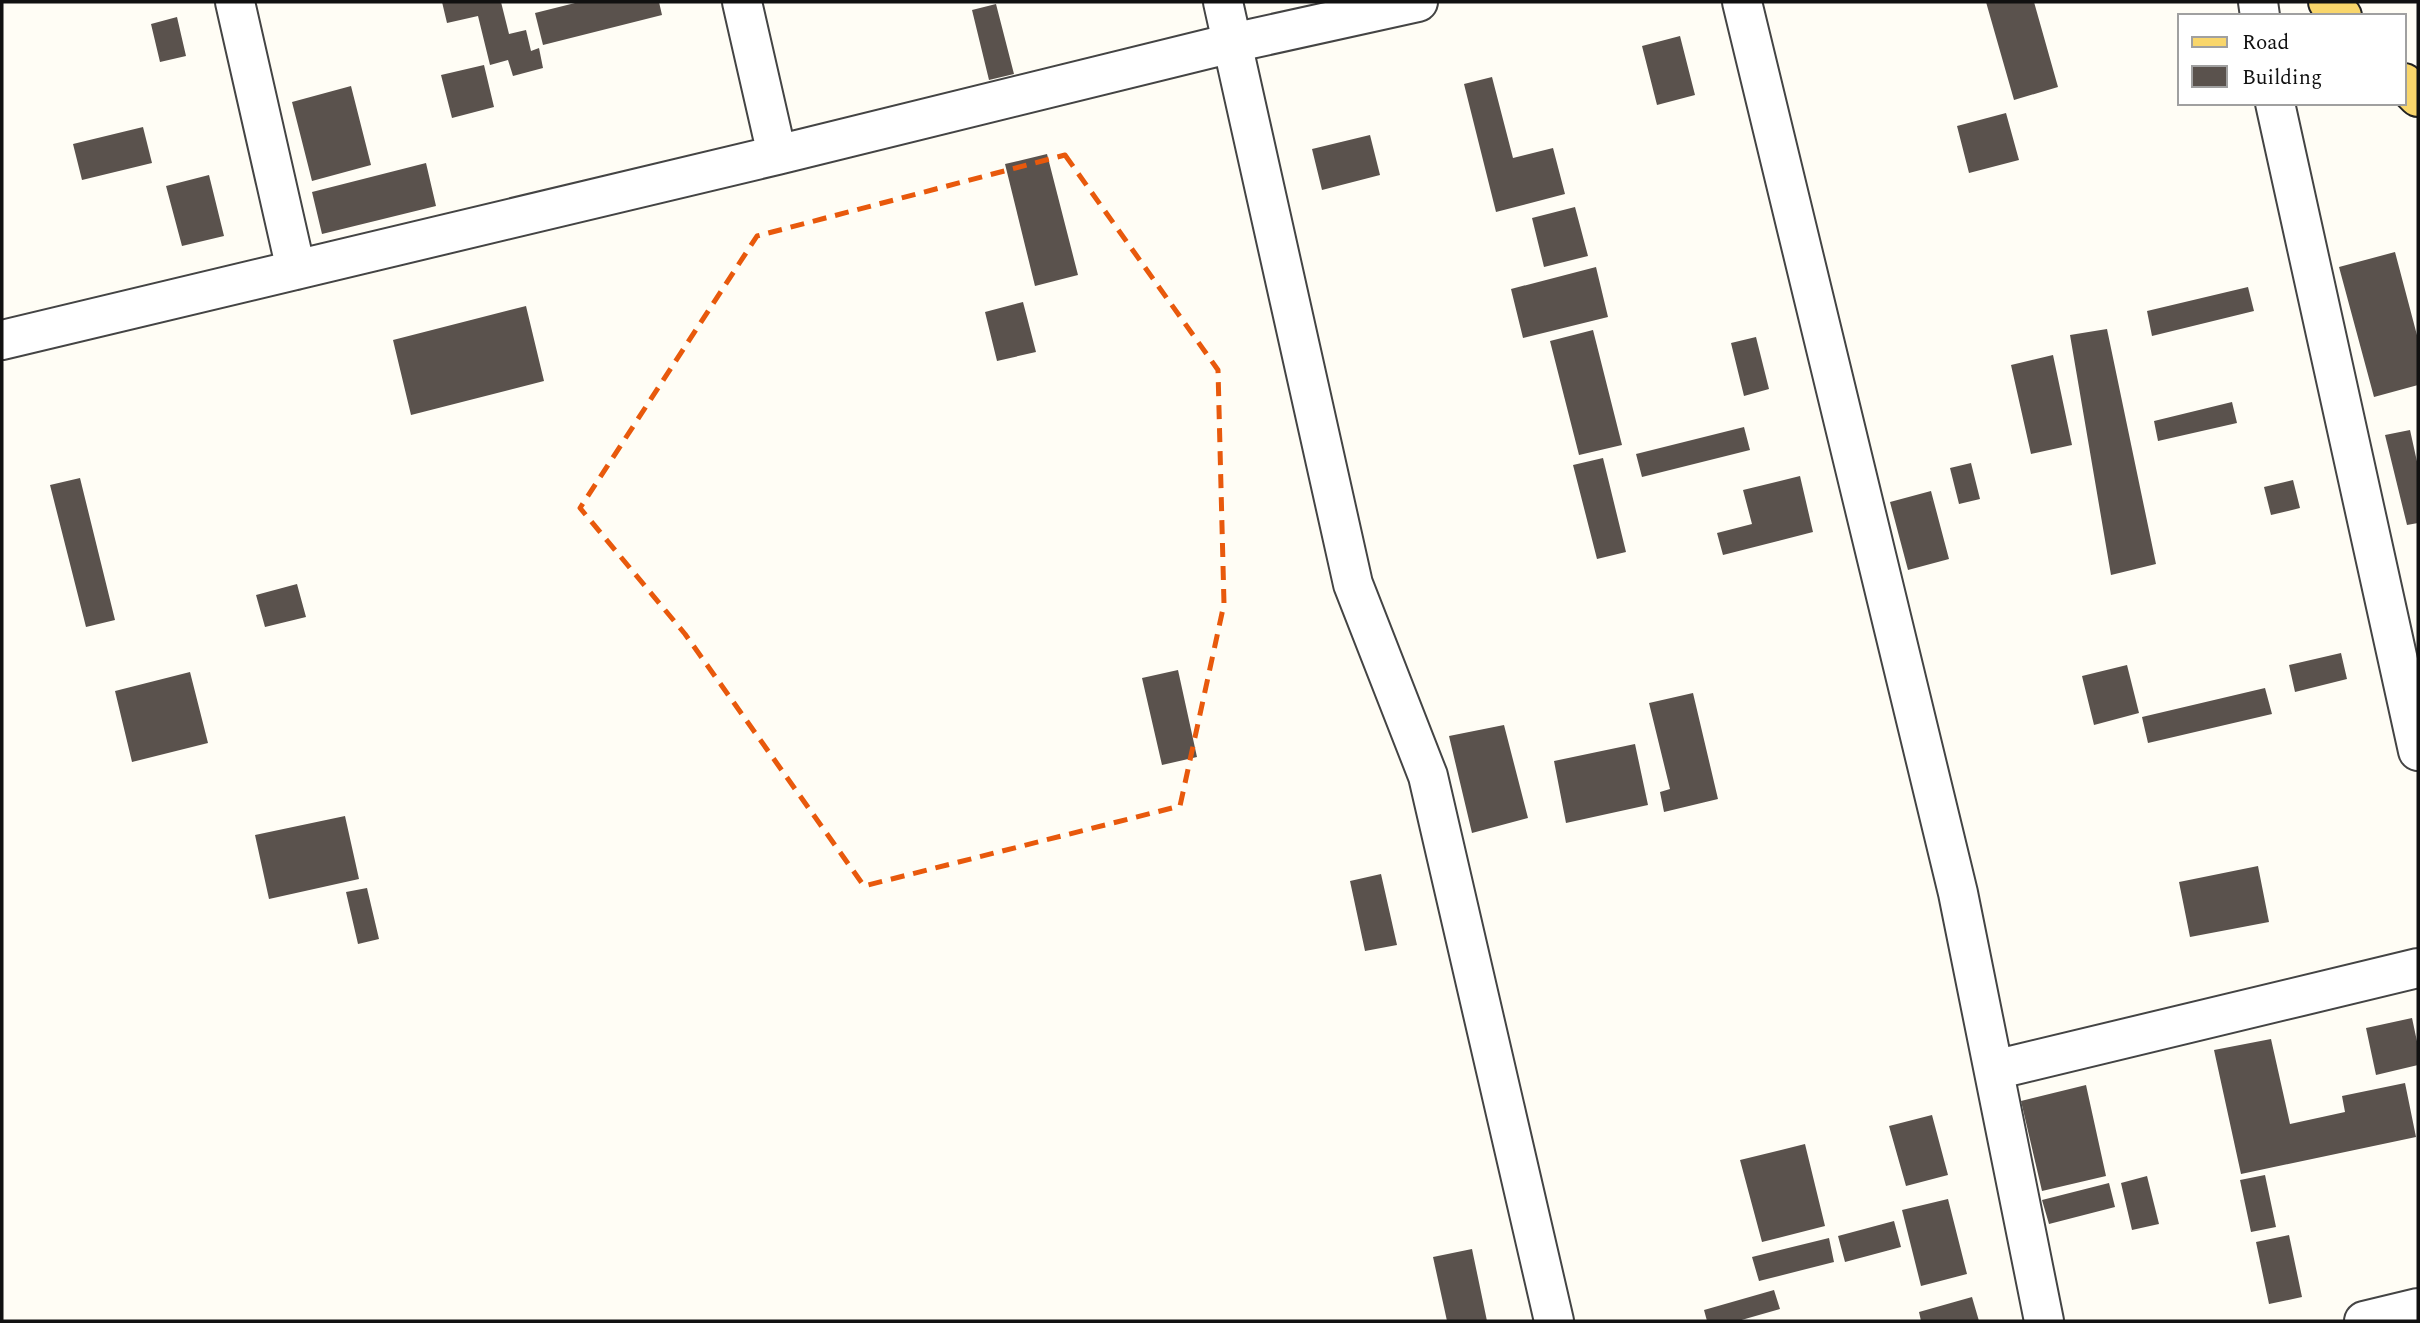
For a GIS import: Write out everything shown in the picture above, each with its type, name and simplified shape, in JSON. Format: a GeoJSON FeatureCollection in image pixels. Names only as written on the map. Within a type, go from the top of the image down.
{"type":"FeatureCollection","features":[{"type":"Feature","properties":{"kind":"street"},"geometry":{"type":"LineString","coordinates":[[235,2],[296,270]]}},
{"type":"Feature","properties":{"kind":"street"},"geometry":{"type":"LineString","coordinates":[[742,2],[777,155]]}},
{"type":"Feature","properties":{"kind":"street"},"geometry":{"type":"LineString","coordinates":[[1223,2],[1353,584],[1428,776],[1554,1321]]}},
{"type":"Feature","properties":{"kind":"street"},"geometry":{"type":"LineString","coordinates":[[2,340],[1232,43],[1418,2]]}},
{"type":"Feature","properties":{"kind":"street"},"geometry":{"type":"LineString","coordinates":[[1742,2],[1958,893],[2044,1321]]}},
{"type":"Feature","properties":{"kind":"street"},"geometry":{"type":"LineString","coordinates":[[2275,105],[2418,751]]}},
{"type":"Feature","properties":{"kind":"street"},"geometry":{"type":"LineString","coordinates":[[1994,1070],[2418,968]]}},
{"type":"Feature","properties":{"kind":"street"},"geometry":{"type":"LineString","coordinates":[[2364,1321],[2418,1308]]}},
{"type":"Feature","properties":{"kind":"highlighted area"},"geometry":{"type":"Polygon","coordinates":[[[1065,155],[1218,370],[1224,604],[1180,806],[864,886],[685,634],[580,508],[757,236],[1065,155]]]}},
{"type":"Feature","properties":{"kind":"building"},"geometry":{"type":"Polygon","coordinates":[[[442,2],[501,2],[509,34],[526,30],[531,51],[539,48],[543,68],[513,76],[508,60],[490,65],[478,16],[447,23],[442,2]]]}},
{"type":"Feature","properties":{"kind":"building"},"geometry":{"type":"Polygon","coordinates":[[[579,2],[659,2],[662,15],[543,45],[535,13],[579,2]]]}},
{"type":"Feature","properties":{"kind":"building"},"geometry":{"type":"Polygon","coordinates":[[[1986,2],[2034,2],[2058,87],[2014,100],[1986,2]]]}},
{"type":"Feature","properties":{"kind":"building"},"geometry":{"type":"Polygon","coordinates":[[[996,4],[1014,74],[989,80],[972,10],[996,4]]]}},
{"type":"Feature","properties":{"kind":"building"},"geometry":{"type":"Polygon","coordinates":[[[177,17],[186,56],[160,62],[151,24],[177,17]]]}},
{"type":"Feature","properties":{"kind":"building"},"geometry":{"type":"Polygon","coordinates":[[[1680,36],[1695,95],[1657,105],[1642,46],[1680,36]]]}},
{"type":"Feature","properties":{"kind":"building"},"geometry":{"type":"Polygon","coordinates":[[[484,65],[494,107],[452,118],[441,75],[484,65]]]}},
{"type":"Feature","properties":{"kind":"building"},"geometry":{"type":"Polygon","coordinates":[[[1492,77],[1513,158],[1553,148],[1565,194],[1496,212],[1464,84],[1492,77]]]}},
{"type":"Feature","properties":{"kind":"building"},"geometry":{"type":"Polygon","coordinates":[[[351,86],[371,165],[312,181],[292,102],[351,86]]]}},
{"type":"Feature","properties":{"kind":"building"},"geometry":{"type":"Polygon","coordinates":[[[2006,113],[2019,160],[1969,173],[1957,126],[2006,113]]]}},
{"type":"Feature","properties":{"kind":"building"},"geometry":{"type":"Polygon","coordinates":[[[143,127],[152,163],[82,180],[73,144],[143,127]]]}},
{"type":"Feature","properties":{"kind":"building"},"geometry":{"type":"Polygon","coordinates":[[[1370,135],[1380,175],[1322,190],[1312,149],[1370,135]]]}},
{"type":"Feature","properties":{"kind":"building"},"geometry":{"type":"Polygon","coordinates":[[[1047,154],[1078,275],[1035,286],[1005,164],[1047,154]]]}},
{"type":"Feature","properties":{"kind":"building"},"geometry":{"type":"Polygon","coordinates":[[[426,163],[436,206],[322,234],[312,192],[426,163]]]}},
{"type":"Feature","properties":{"kind":"building"},"geometry":{"type":"Polygon","coordinates":[[[209,175],[224,236],[182,246],[166,186],[209,175]]]}},
{"type":"Feature","properties":{"kind":"building"},"geometry":{"type":"Polygon","coordinates":[[[1575,207],[1588,256],[1544,267],[1532,218],[1575,207]]]}},
{"type":"Feature","properties":{"kind":"building"},"geometry":{"type":"Polygon","coordinates":[[[2395,252],[2418,339],[2418,385],[2374,397],[2339,267],[2395,252]]]}},
{"type":"Feature","properties":{"kind":"building"},"geometry":{"type":"Polygon","coordinates":[[[1596,267],[1608,317],[1523,338],[1511,289],[1596,267]]]}},
{"type":"Feature","properties":{"kind":"building"},"geometry":{"type":"Polygon","coordinates":[[[2248,287],[2254,311],[2152,336],[2147,311],[2248,287]]]}},
{"type":"Feature","properties":{"kind":"building"},"geometry":{"type":"Polygon","coordinates":[[[1023,302],[1036,352],[997,361],[985,312],[1023,302]]]}},
{"type":"Feature","properties":{"kind":"building"},"geometry":{"type":"Polygon","coordinates":[[[526,306],[544,381],[411,415],[393,340],[526,306]]]}},
{"type":"Feature","properties":{"kind":"building"},"geometry":{"type":"Polygon","coordinates":[[[2107,329],[2156,564],[2111,575],[2070,335],[2107,329]]]}},
{"type":"Feature","properties":{"kind":"building"},"geometry":{"type":"Polygon","coordinates":[[[1593,330],[1622,445],[1579,455],[1550,341],[1593,330]]]}},
{"type":"Feature","properties":{"kind":"building"},"geometry":{"type":"Polygon","coordinates":[[[1756,337],[1769,389],[1744,396],[1731,343],[1756,337]]]}},
{"type":"Feature","properties":{"kind":"building"},"geometry":{"type":"Polygon","coordinates":[[[2053,355],[2072,445],[2031,454],[2011,365],[2053,355]]]}},
{"type":"Feature","properties":{"kind":"building"},"geometry":{"type":"Polygon","coordinates":[[[2232,402],[2237,423],[2158,441],[2154,421],[2232,402]]]}},
{"type":"Feature","properties":{"kind":"building"},"geometry":{"type":"Polygon","coordinates":[[[1744,427],[1750,450],[1642,477],[1636,454],[1744,427]]]}},
{"type":"Feature","properties":{"kind":"building"},"geometry":{"type":"Polygon","coordinates":[[[2410,430],[2418,466],[2418,523],[2407,525],[2385,435],[2410,430]]]}},
{"type":"Feature","properties":{"kind":"building"},"geometry":{"type":"Polygon","coordinates":[[[1603,458],[1626,552],[1597,559],[1573,465],[1603,458]]]}},
{"type":"Feature","properties":{"kind":"building"},"geometry":{"type":"Polygon","coordinates":[[[1971,463],[1980,499],[1959,504],[1950,468],[1971,463]]]}},
{"type":"Feature","properties":{"kind":"building"},"geometry":{"type":"Polygon","coordinates":[[[1800,476],[1813,532],[1723,555],[1717,533],[1752,524],[1743,490],[1800,476]]]}},
{"type":"Feature","properties":{"kind":"building"},"geometry":{"type":"Polygon","coordinates":[[[80,478],[115,620],[86,627],[50,485],[80,478]]]}},
{"type":"Feature","properties":{"kind":"building"},"geometry":{"type":"Polygon","coordinates":[[[2293,480],[2300,508],[2271,515],[2264,487],[2293,480]]]}},
{"type":"Feature","properties":{"kind":"building"},"geometry":{"type":"Polygon","coordinates":[[[1931,491],[1949,559],[1908,570],[1890,502],[1931,491]]]}},
{"type":"Feature","properties":{"kind":"building"},"geometry":{"type":"Polygon","coordinates":[[[297,584],[306,617],[265,627],[256,595],[297,584]]]}},
{"type":"Feature","properties":{"kind":"building"},"geometry":{"type":"Polygon","coordinates":[[[2341,653],[2347,679],[2295,692],[2289,665],[2341,653]]]}},
{"type":"Feature","properties":{"kind":"building"},"geometry":{"type":"Polygon","coordinates":[[[2127,665],[2139,713],[2094,725],[2082,676],[2127,665]]]}},
{"type":"Feature","properties":{"kind":"building"},"geometry":{"type":"Polygon","coordinates":[[[1178,670],[1197,757],[1162,765],[1142,678],[1178,670]]]}},
{"type":"Feature","properties":{"kind":"building"},"geometry":{"type":"Polygon","coordinates":[[[190,672],[208,743],[132,762],[115,691],[190,672]]]}},
{"type":"Feature","properties":{"kind":"building"},"geometry":{"type":"Polygon","coordinates":[[[2265,688],[2272,714],[2148,743],[2142,717],[2265,688]]]}},
{"type":"Feature","properties":{"kind":"building"},"geometry":{"type":"Polygon","coordinates":[[[1693,693],[1718,799],[1664,812],[1660,792],[1670,789],[1649,703],[1693,693]]]}},
{"type":"Feature","properties":{"kind":"building"},"geometry":{"type":"Polygon","coordinates":[[[1504,725],[1528,818],[1472,833],[1449,736],[1504,725]]]}},
{"type":"Feature","properties":{"kind":"building"},"geometry":{"type":"Polygon","coordinates":[[[1635,744],[1648,805],[1566,823],[1554,761],[1635,744]]]}},
{"type":"Feature","properties":{"kind":"building"},"geometry":{"type":"Polygon","coordinates":[[[345,816],[359,879],[269,899],[255,835],[345,816]]]}},
{"type":"Feature","properties":{"kind":"building"},"geometry":{"type":"Polygon","coordinates":[[[2258,866],[2269,922],[2190,937],[2179,882],[2258,866]]]}},
{"type":"Feature","properties":{"kind":"building"},"geometry":{"type":"Polygon","coordinates":[[[1381,874],[1397,945],[1365,951],[1350,881],[1381,874]]]}},
{"type":"Feature","properties":{"kind":"building"},"geometry":{"type":"Polygon","coordinates":[[[367,888],[379,939],[358,944],[346,892],[367,888]]]}},
{"type":"Feature","properties":{"kind":"building"},"geometry":{"type":"Polygon","coordinates":[[[2412,1018],[2418,1046],[2418,1065],[2376,1075],[2366,1028],[2412,1018]]]}},
{"type":"Feature","properties":{"kind":"building"},"geometry":{"type":"Polygon","coordinates":[[[2271,1039],[2290,1124],[2345,1112],[2342,1096],[2405,1083],[2416,1137],[2241,1174],[2214,1050],[2271,1039]]]}},
{"type":"Feature","properties":{"kind":"building"},"geometry":{"type":"Polygon","coordinates":[[[2086,1085],[2106,1176],[2042,1191],[2021,1101],[2086,1085]]]}},
{"type":"Feature","properties":{"kind":"building"},"geometry":{"type":"Polygon","coordinates":[[[1932,1115],[1948,1175],[1906,1186],[1889,1126],[1932,1115]]]}},
{"type":"Feature","properties":{"kind":"building"},"geometry":{"type":"Polygon","coordinates":[[[1805,1144],[1825,1226],[1762,1242],[1740,1160],[1805,1144]]]}},
{"type":"Feature","properties":{"kind":"building"},"geometry":{"type":"Polygon","coordinates":[[[2265,1175],[2276,1227],[2251,1232],[2240,1180],[2265,1175]]]}},
{"type":"Feature","properties":{"kind":"building"},"geometry":{"type":"Polygon","coordinates":[[[2147,1176],[2159,1224],[2132,1230],[2121,1183],[2147,1176]]]}},
{"type":"Feature","properties":{"kind":"building"},"geometry":{"type":"Polygon","coordinates":[[[2109,1183],[2115,1207],[2049,1224],[2042,1200],[2109,1183]]]}},
{"type":"Feature","properties":{"kind":"building"},"geometry":{"type":"Polygon","coordinates":[[[1948,1199],[1967,1274],[1921,1286],[1902,1210],[1948,1199]]]}},
{"type":"Feature","properties":{"kind":"building"},"geometry":{"type":"Polygon","coordinates":[[[1894,1221],[1901,1247],[1845,1262],[1838,1236],[1894,1221]]]}},
{"type":"Feature","properties":{"kind":"building"},"geometry":{"type":"Polygon","coordinates":[[[2289,1235],[2302,1297],[2269,1304],[2256,1242],[2289,1235]]]}},
{"type":"Feature","properties":{"kind":"building"},"geometry":{"type":"Polygon","coordinates":[[[1829,1238],[1834,1262],[1759,1281],[1752,1257],[1829,1238]]]}},
{"type":"Feature","properties":{"kind":"building"},"geometry":{"type":"Polygon","coordinates":[[[1472,1249],[1487,1321],[1447,1321],[1433,1257],[1472,1249]]]}},
{"type":"Feature","properties":{"kind":"building"},"geometry":{"type":"Polygon","coordinates":[[[1774,1290],[1780,1309],[1738,1321],[1707,1321],[1704,1310],[1774,1290]]]}},
{"type":"Feature","properties":{"kind":"building"},"geometry":{"type":"Polygon","coordinates":[[[1972,1297],[1979,1321],[1921,1321],[1919,1312],[1972,1297]]]}}]}
